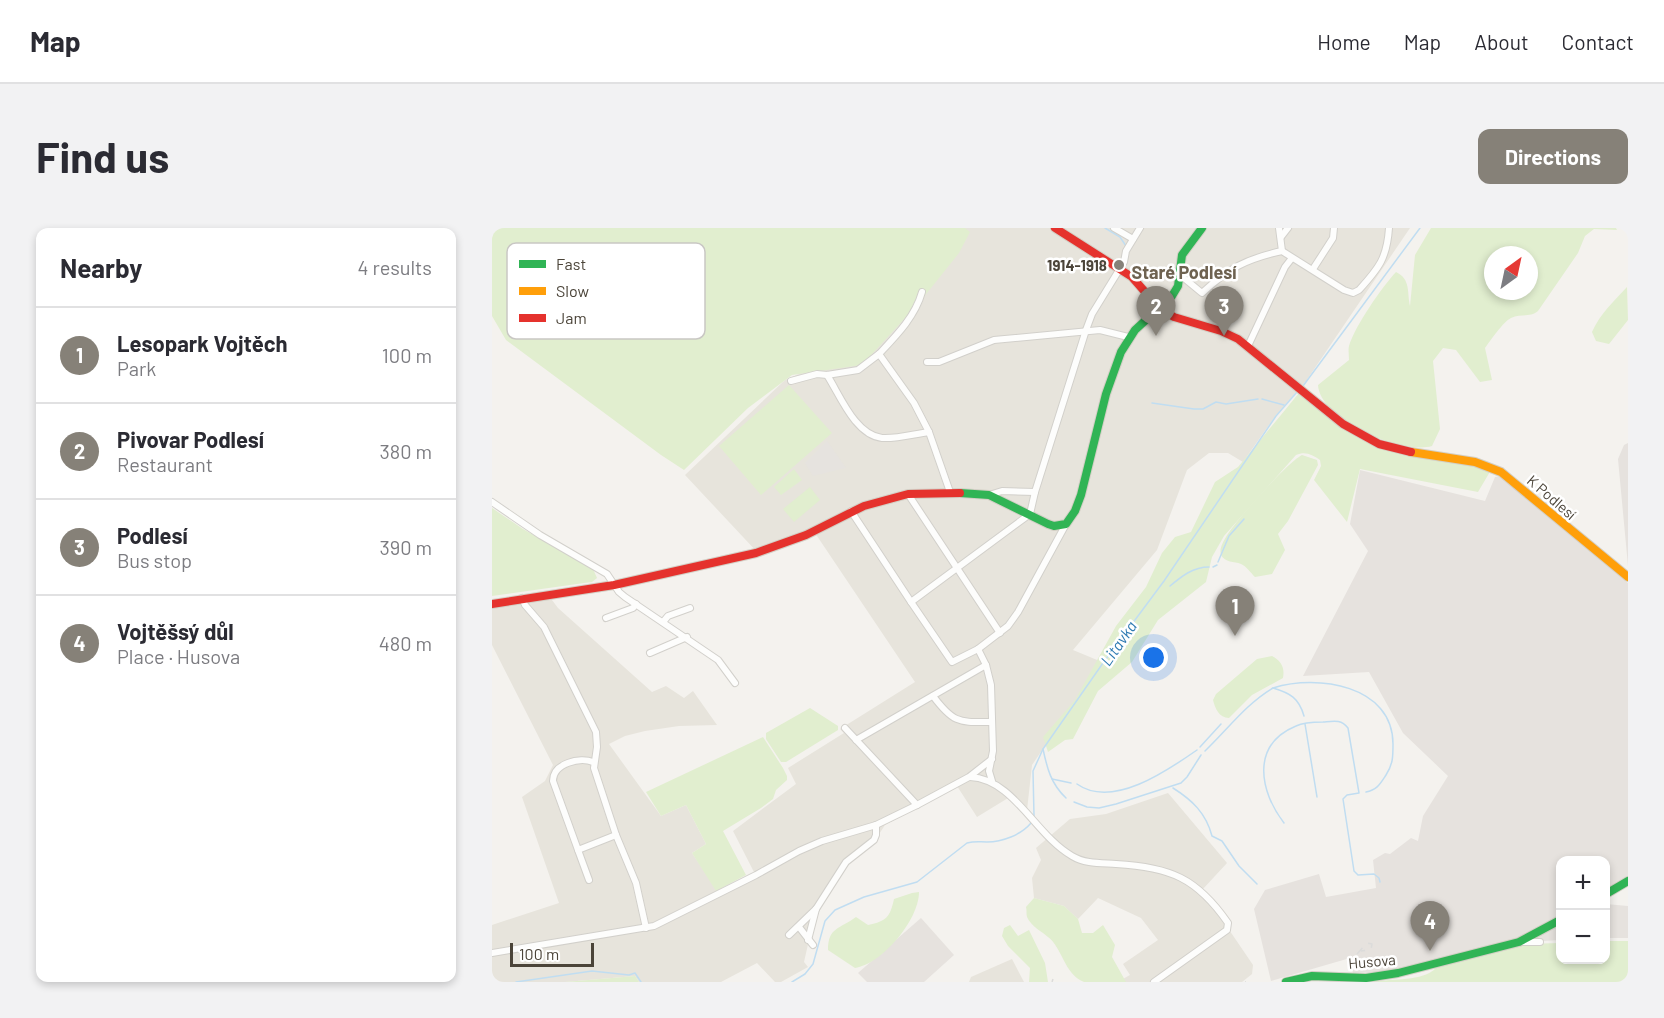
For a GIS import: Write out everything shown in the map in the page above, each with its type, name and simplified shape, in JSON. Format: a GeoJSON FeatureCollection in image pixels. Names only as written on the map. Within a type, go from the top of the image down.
{"type":"FeatureCollection","features":[{"type":"Feature","properties":{"kind":"street"},"geometry":{"type":"LineString","coordinates":[[1055,228],[1120,268],[1141,285],[1160,309]]}},
{"type":"Feature","properties":{"kind":"street"},"geometry":{"type":"LineString","coordinates":[[1114,228],[1133,239]]}},
{"type":"Feature","properties":{"kind":"street"},"geometry":{"type":"LineString","coordinates":[[911,602],[1030,514],[1092,314],[1120,268],[1140,228]]}},
{"type":"Feature","properties":{"kind":"street"},"geometry":{"type":"LineString","coordinates":[[851,511],[952,662],[978,649],[1000,633],[1018,612],[1075,511],[1106,394],[1116,362],[1128,337],[1160,309],[1176,290],[1180,260],[1184,251],[1202,228]]}},
{"type":"Feature","properties":{"kind":"street"},"geometry":{"type":"LineString","coordinates":[[1279,228],[1282,251]]}},
{"type":"Feature","properties":{"kind":"street"},"geometry":{"type":"LineString","coordinates":[[1281,237],[1288,228]]}},
{"type":"Feature","properties":{"kind":"street"},"geometry":{"type":"LineString","coordinates":[[1313,269],[1333,238],[1334,228]]}},
{"type":"Feature","properties":{"kind":"street"},"geometry":{"type":"LineString","coordinates":[[1179,274],[1202,293],[1223,274],[1252,258],[1282,251],[1348,292],[1359,290],[1384,258],[1387,251],[1389,228]]}},
{"type":"Feature","properties":{"kind":"street"},"geometry":{"type":"LineString","coordinates":[[1248,346],[1285,267],[1292,258]]}},
{"type":"Feature","properties":{"kind":"street"},"geometry":{"type":"LineString","coordinates":[[790,381],[817,374],[827,375],[858,370],[879,354],[901,329],[918,303],[922,292]]}},
{"type":"Feature","properties":{"kind":"street","name":"K Podlesí"},"geometry":{"type":"LineString","coordinates":[[1160,309],[1174,317],[1230,334],[1292,381],[1343,424],[1379,444],[1395,449],[1482,464],[1509,477],[1628,577]]}},
{"type":"Feature","properties":{"kind":"street"},"geometry":{"type":"LineString","coordinates":[[927,362],[939,362],[994,340],[1086,330],[1112,332],[1128,337]]}},
{"type":"Feature","properties":{"kind":"street"},"geometry":{"type":"LineString","coordinates":[[879,354],[914,403],[929,432],[950,492]]}},
{"type":"Feature","properties":{"kind":"street"},"geometry":{"type":"LineString","coordinates":[[827,375],[852,416],[868,433],[884,438],[929,432]]}},
{"type":"Feature","properties":{"kind":"street"},"geometry":{"type":"LineString","coordinates":[[989,495],[1002,491],[1035,492]]}},
{"type":"Feature","properties":{"kind":"street"},"geometry":{"type":"LineString","coordinates":[[492,604],[614,585],[756,553],[787,543],[851,511],[908,494],[950,492],[989,495],[1048,524],[1054,526],[1066,524]]}},
{"type":"Feature","properties":{"kind":"street"},"geometry":{"type":"LineString","coordinates":[[908,494],[1000,633]]}},
{"type":"Feature","properties":{"kind":"street"},"geometry":{"type":"LineString","coordinates":[[492,502],[540,535],[607,574],[619,592],[718,660],[735,683]]}},
{"type":"Feature","properties":{"kind":"street"},"geometry":{"type":"LineString","coordinates":[[1048,524],[1056,543]]}},
{"type":"Feature","properties":{"kind":"street"},"geometry":{"type":"LineString","coordinates":[[522,598],[525,605],[544,627],[592,724],[597,739],[594,768],[616,835],[636,883],[646,928]]}},
{"type":"Feature","properties":{"kind":"street"},"geometry":{"type":"LineString","coordinates":[[606,618],[633,608],[636,604]]}},
{"type":"Feature","properties":{"kind":"street"},"geometry":{"type":"LineString","coordinates":[[663,622],[668,616],[690,609]]}},
{"type":"Feature","properties":{"kind":"street"},"geometry":{"type":"LineString","coordinates":[[650,653],[687,637]]}},
{"type":"Feature","properties":{"kind":"street"},"geometry":{"type":"LineString","coordinates":[[978,649],[992,684],[992,759],[989,771],[992,782]]}},
{"type":"Feature","properties":{"kind":"street"},"geometry":{"type":"LineString","coordinates":[[856,740],[986,665]]}},
{"type":"Feature","properties":{"kind":"street"},"geometry":{"type":"LineString","coordinates":[[933,696],[948,715],[956,720],[992,722]]}},
{"type":"Feature","properties":{"kind":"street"},"geometry":{"type":"LineString","coordinates":[[845,728],[917,805]]}},
{"type":"Feature","properties":{"kind":"street"},"geometry":{"type":"LineString","coordinates":[[589,880],[553,777],[557,770],[578,759],[593,762]]}},
{"type":"Feature","properties":{"kind":"street"},"geometry":{"type":"LineString","coordinates":[[492,953],[646,928],[822,841],[876,825],[917,805],[969,777],[992,759]]}},
{"type":"Feature","properties":{"kind":"street"},"geometry":{"type":"LineString","coordinates":[[969,777],[981,777],[992,782],[1008,794],[1037,826],[1066,852],[1083,861],[1139,866],[1172,874],[1202,890],[1229,925],[1227,930],[1154,982]]}},
{"type":"Feature","properties":{"kind":"street"},"geometry":{"type":"LineString","coordinates":[[789,935],[816,909],[846,862],[874,840],[876,825]]}},
{"type":"Feature","properties":{"kind":"street"},"geometry":{"type":"LineString","coordinates":[[578,850],[616,835]]}},
{"type":"Feature","properties":{"kind":"street"},"geometry":{"type":"LineString","coordinates":[[1610,891],[1628,881]]}},
{"type":"Feature","properties":{"kind":"street"},"geometry":{"type":"LineString","coordinates":[[799,927],[811,942],[816,909]]}},
{"type":"Feature","properties":{"kind":"street","name":"Husova"},"geometry":{"type":"LineString","coordinates":[[1286,982],[1312,976],[1366,978],[1385,976],[1519,942],[1556,922]]}},
{"type":"Feature","properties":{"kind":"street"},"geometry":{"type":"LineString","coordinates":[[1519,942],[1540,942]]}},
{"type":"Feature","properties":{"kind":"shaded area"},"geometry":{"type":"Polygon","coordinates":[[[963,228],[1410,228],[1306,381],[1276,415],[1243,462],[1228,453],[1209,453],[1187,470],[1157,550],[1073,650],[1102,662],[1032,765],[1027,810],[1013,795],[977,817],[957,786],[885,825],[872,845],[854,854],[816,909],[804,962],[808,967],[781,982],[775,982],[757,963],[721,982],[639,982],[635,976],[565,982],[492,982],[492,925],[559,903],[522,797],[545,781],[553,765],[492,645],[492,609],[549,596],[558,608],[652,692],[666,686],[684,698],[693,691],[717,725],[679,726],[645,731],[625,736],[609,744],[661,816],[686,805],[706,844],[692,853],[717,890],[756,876],[733,831],[796,784],[788,768],[844,733],[840,729],[915,682],[815,533],[758,553],[685,475],[785,380],[863,346],[963,228]]]}},
{"type":"Feature","properties":{"kind":"shaded area"},"geometry":{"type":"Polygon","coordinates":[[[827,441],[846,468],[813,476],[805,463],[827,441]]]}},
{"type":"Feature","properties":{"kind":"shaded area"},"geometry":{"type":"Polygon","coordinates":[[[1628,443],[1628,566],[1618,459],[1624,445],[1628,443]]]}},
{"type":"Feature","properties":{"kind":"shaded area"},"geometry":{"type":"Polygon","coordinates":[[[1360,470],[1485,501],[1495,477],[1501,476],[1628,583],[1628,880],[1610,891],[1610,856],[1556,856],[1556,920],[1519,941],[1386,972],[1353,973],[1350,958],[1271,981],[1254,909],[1265,890],[1319,874],[1326,897],[1376,888],[1373,860],[1385,853],[1390,854],[1411,838],[1418,841],[1423,816],[1448,776],[1403,733],[1369,672],[1303,676],[1368,551],[1350,524],[1360,470]]]}},
{"type":"Feature","properties":{"kind":"shaded area"},"geometry":{"type":"Polygon","coordinates":[[[1168,793],[1227,863],[1202,890],[1253,965],[1252,974],[1242,982],[1123,982],[1121,980],[1130,975],[1123,964],[1158,940],[1141,918],[1098,898],[1078,919],[1064,906],[1034,898],[1032,878],[1041,860],[1036,848],[1070,819],[1106,814],[1168,793]]]}},
{"type":"Feature","properties":{"kind":"shaded area"},"geometry":{"type":"Polygon","coordinates":[[[1610,904],[1628,906],[1628,938],[1610,938],[1610,904]]]}},
{"type":"Feature","properties":{"kind":"shaded area"},"geometry":{"type":"Polygon","coordinates":[[[921,918],[954,955],[924,982],[867,982],[858,973],[921,918]]]}},
{"type":"Feature","properties":{"kind":"shaded area"},"geometry":{"type":"Polygon","coordinates":[[[1556,923],[1556,940],[1522,942],[1556,923]]]}},
{"type":"Feature","properties":{"kind":"shaded area"},"geometry":{"type":"Polygon","coordinates":[[[1012,959],[1024,982],[969,982],[971,977],[1012,959]]]}},
{"type":"Feature","properties":{"kind":"green space"},"geometry":{"type":"Polygon","coordinates":[[[492,228],[965,228],[970,232],[959,253],[919,303],[862,365],[792,375],[748,408],[684,470],[506,340],[492,316],[492,228]]]}},
{"type":"Feature","properties":{"kind":"green space"},"geometry":{"type":"Polygon","coordinates":[[[1431,228],[1616,228],[1617,230],[1594,229],[1585,236],[1578,253],[1538,311],[1511,318],[1501,327],[1485,348],[1492,380],[1480,382],[1456,350],[1443,348],[1433,361],[1440,429],[1432,446],[1402,445],[1364,432],[1332,411],[1322,398],[1318,385],[1349,360],[1349,346],[1357,328],[1396,272],[1406,282],[1410,306],[1415,255],[1431,228]]]}},
{"type":"Feature","properties":{"kind":"green space"},"geometry":{"type":"Polygon","coordinates":[[[1627,287],[1628,320],[1609,344],[1596,341],[1592,332],[1595,325],[1627,287]]]}},
{"type":"Feature","properties":{"kind":"green space"},"geometry":{"type":"Polygon","coordinates":[[[789,385],[832,433],[761,495],[719,446],[789,385]]]}},
{"type":"Feature","properties":{"kind":"green space"},"geometry":{"type":"Polygon","coordinates":[[[1299,393],[1381,448],[1491,470],[1478,492],[1360,469],[1347,522],[1314,480],[1321,466],[1320,460],[1312,455],[1296,455],[1224,536],[1212,557],[1206,582],[1158,620],[1132,662],[1098,691],[1073,739],[1065,740],[1048,752],[1043,737],[1075,700],[1116,626],[1146,587],[1162,553],[1175,537],[1191,532],[1215,482],[1238,467],[1299,393]]]}},
{"type":"Feature","properties":{"kind":"green space"},"geometry":{"type":"Polygon","coordinates":[[[1302,455],[1317,460],[1318,465],[1288,521],[1278,534],[1285,550],[1272,574],[1255,577],[1243,565],[1223,558],[1222,546],[1231,529],[1250,506],[1286,468],[1302,455]]]}},
{"type":"Feature","properties":{"kind":"green space"},"geometry":{"type":"Polygon","coordinates":[[[794,469],[802,480],[781,495],[774,487],[794,469]]]}},
{"type":"Feature","properties":{"kind":"green space"},"geometry":{"type":"Polygon","coordinates":[[[810,487],[820,500],[794,522],[783,509],[810,487]]]}},
{"type":"Feature","properties":{"kind":"green space"},"geometry":{"type":"Polygon","coordinates":[[[492,508],[523,529],[593,569],[597,578],[592,582],[492,596],[492,508]]]}},
{"type":"Feature","properties":{"kind":"green space"},"geometry":{"type":"Polygon","coordinates":[[[1272,656],[1282,665],[1283,678],[1252,695],[1229,718],[1220,714],[1213,700],[1216,694],[1257,659],[1272,656]]]}},
{"type":"Feature","properties":{"kind":"green space"},"geometry":{"type":"Polygon","coordinates":[[[810,708],[838,726],[838,730],[786,762],[781,762],[766,739],[766,733],[810,708]]]}},
{"type":"Feature","properties":{"kind":"green space"},"geometry":{"type":"Polygon","coordinates":[[[763,737],[783,768],[787,780],[776,790],[773,799],[723,831],[746,875],[716,891],[692,853],[706,844],[686,805],[661,816],[646,792],[763,737]]]}},
{"type":"Feature","properties":{"kind":"green space"},"geometry":{"type":"Polygon","coordinates":[[[919,892],[913,915],[906,927],[887,950],[866,965],[855,968],[828,950],[830,937],[840,927],[856,917],[868,925],[880,922],[889,914],[894,899],[919,892]]]}},
{"type":"Feature","properties":{"kind":"green space"},"geometry":{"type":"Polygon","coordinates":[[[1034,898],[1064,906],[1078,919],[1082,933],[1093,933],[1103,925],[1115,945],[1112,957],[1126,982],[1084,982],[1077,978],[1053,941],[1034,926],[1027,917],[1026,907],[1034,898]]]}},
{"type":"Feature","properties":{"kind":"green space"},"geometry":{"type":"Polygon","coordinates":[[[1010,925],[1018,936],[1029,930],[1045,963],[1048,982],[1029,982],[1030,968],[1008,946],[1002,936],[1004,928],[1010,925]]]}},
{"type":"Feature","properties":{"kind":"green space"},"geometry":{"type":"Polygon","coordinates":[[[1610,941],[1628,941],[1628,982],[1373,982],[1423,976],[1436,968],[1521,944],[1556,943],[1556,964],[1610,964],[1610,941]]]}},
{"type":"Feature","properties":{"kind":"green space"},"geometry":{"type":"Polygon","coordinates":[[[635,976],[639,982],[565,982],[635,976]]]}},
{"type":"Feature","properties":{"kind":"waterway"},"geometry":{"type":"LineString","coordinates":[[1105,228],[1120,237],[1126,246]]}},
{"type":"Feature","properties":{"kind":"waterway","name":"Litavka"},"geometry":{"type":"LineString","coordinates":[[1303,386],[1420,228]]}},
{"type":"Feature","properties":{"kind":"waterway","name":"Litavka"},"geometry":{"type":"LineString","coordinates":[[1034,816],[1033,771],[1043,749],[1164,581],[1276,416],[1297,392]]}},
{"type":"Feature","properties":{"kind":"waterway"},"geometry":{"type":"LineString","coordinates":[[1152,403],[1203,409],[1216,402],[1226,404],[1258,399]]}},
{"type":"Feature","properties":{"kind":"waterway"},"geometry":{"type":"LineString","coordinates":[[1262,399],[1284,405]]}},
{"type":"Feature","properties":{"kind":"waterway"},"geometry":{"type":"LineString","coordinates":[[1218,562],[1229,536],[1244,519]]}},
{"type":"Feature","properties":{"kind":"waterway"},"geometry":{"type":"LineString","coordinates":[[1213,567],[1217,565]]}},
{"type":"Feature","properties":{"kind":"waterway"},"geometry":{"type":"LineString","coordinates":[[1170,586],[1193,570],[1209,567]]}},
{"type":"Feature","properties":{"kind":"waterway"},"geometry":{"type":"LineString","coordinates":[[1273,688],[1291,684],[1330,684],[1350,689],[1367,697],[1380,708],[1390,724],[1393,744],[1392,760],[1380,784],[1366,792]]}},
{"type":"Feature","properties":{"kind":"waterway"},"geometry":{"type":"LineString","coordinates":[[1205,751],[1246,709],[1273,688],[1293,697],[1304,716]]}},
{"type":"Feature","properties":{"kind":"waterway"},"geometry":{"type":"LineString","coordinates":[[1284,823],[1269,797],[1265,784],[1264,770],[1271,745],[1281,734],[1302,724],[1334,721],[1343,723],[1348,728],[1359,793],[1347,795],[1343,799],[1354,871],[1358,875],[1374,874],[1380,882]]}},
{"type":"Feature","properties":{"kind":"waterway"},"geometry":{"type":"LineString","coordinates":[[1200,747],[1221,724]]}},
{"type":"Feature","properties":{"kind":"waterway"},"geometry":{"type":"LineString","coordinates":[[1305,724],[1317,797]]}},
{"type":"Feature","properties":{"kind":"waterway"},"geometry":{"type":"LineString","coordinates":[[1043,749],[1050,775],[1066,798]]}},
{"type":"Feature","properties":{"kind":"waterway"},"geometry":{"type":"LineString","coordinates":[[1077,784],[1091,791],[1122,790],[1155,777],[1197,750]]}},
{"type":"Feature","properties":{"kind":"waterway"},"geometry":{"type":"LineString","coordinates":[[1074,802],[1087,807],[1099,808],[1181,783],[1201,755]]}},
{"type":"Feature","properties":{"kind":"waterway"},"geometry":{"type":"LineString","coordinates":[[1052,779],[1071,783]]}},
{"type":"Feature","properties":{"kind":"waterway"},"geometry":{"type":"LineString","coordinates":[[1173,788],[1197,808],[1206,820],[1212,836],[1222,841],[1239,866],[1257,884]]}},
{"type":"Feature","properties":{"kind":"waterway","name":"Litavka"},"geometry":{"type":"LineString","coordinates":[[792,982],[805,974],[813,964],[825,921],[835,910],[864,897],[917,882],[967,843],[1005,839],[1022,831],[1031,823]]}},
{"type":"Feature","properties":{"kind":"waterway"},"geometry":{"type":"LineString","coordinates":[[516,982],[592,971],[629,975],[635,973],[641,982]]}},
{"type":"Feature","properties":{"kind":"railway"},"geometry":{"type":"LineString","coordinates":[[1357,954],[1367,943],[1372,944],[1371,950],[1361,951]]}},
{"type":"Feature","properties":{"kind":"traffic: fast"},"geometry":{"type":"LineString","coordinates":[[960,493],[989,495],[1048,524],[1054,526],[1066,524],[1075,511],[1081,495],[1106,394],[1121,352],[1135,330],[1172,296],[1178,286],[1182,255],[1202,228]]}},
{"type":"Feature","properties":{"kind":"traffic: fast"},"geometry":{"type":"LineString","coordinates":[[1610,892],[1628,881]]}},
{"type":"Feature","properties":{"kind":"traffic: fast"},"geometry":{"type":"LineString","coordinates":[[1286,982],[1312,976],[1366,978],[1398,973],[1519,942],[1556,922]]}},
{"type":"Feature","properties":{"kind":"traffic: slow"},"geometry":{"type":"LineString","coordinates":[[1411,452],[1475,462],[1501,472],[1628,577]]}},
{"type":"Feature","properties":{"kind":"traffic: jam"},"geometry":{"type":"LineString","coordinates":[[1055,228],[1132,277],[1160,309],[1174,317],[1221,331],[1238,339],[1343,424],[1379,444],[1411,452]]}},
{"type":"Feature","properties":{"kind":"traffic: jam"},"geometry":{"type":"LineString","coordinates":[[492,604],[614,585],[756,553],[806,535],[864,506],[908,494],[960,493]]}},
{"type":"Feature","properties":{"kind":"place","name":"1914-1918"},"geometry":{"type":"Point","coordinates":[1119,265]}},
{"type":"Feature","properties":{"kind":"place","name":"Pivovar Podlesí"},"geometry":{"type":"Point","coordinates":[1156,336]}},
{"type":"Feature","properties":{"kind":"place","name":"Podlesí"},"geometry":{"type":"Point","coordinates":[1224,336]}},
{"type":"Feature","properties":{"kind":"place","name":"Lesopark Vojtěch"},"geometry":{"type":"Point","coordinates":[1235,636]}},
{"type":"Feature","properties":{"kind":"place","name":"Vojtěšsý důl"},"geometry":{"type":"Point","coordinates":[1430,951]}},
{"type":"Feature","properties":{"kind":"district","name":"Staré Podlesí"},"geometry":{"type":"Point","coordinates":[1184,272]}}]}
